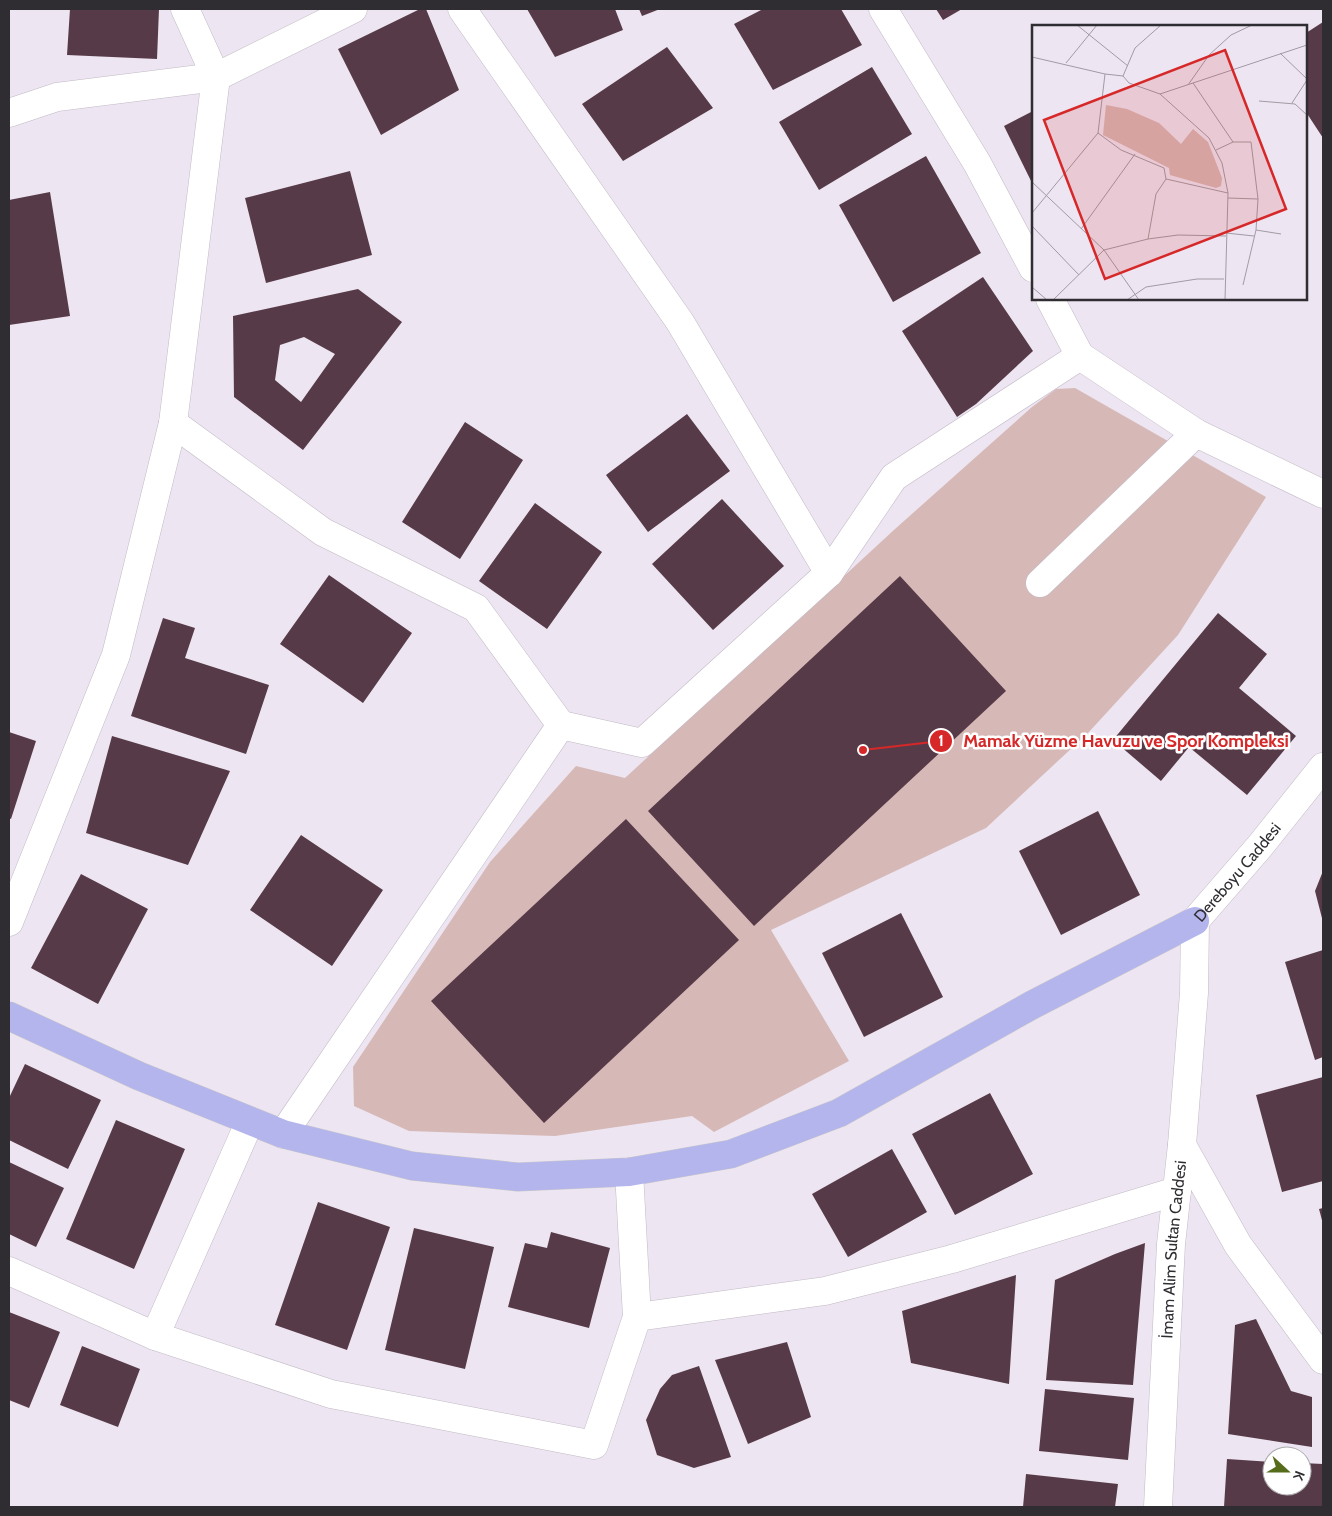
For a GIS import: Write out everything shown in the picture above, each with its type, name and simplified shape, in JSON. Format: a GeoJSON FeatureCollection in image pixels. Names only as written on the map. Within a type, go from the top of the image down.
{"type":"FeatureCollection","features":[{"type":"Feature","properties":{"kind":"main road"},"geometry":{"type":"LineString","coordinates":[[9,1016],[139,1076],[284,1134],[412,1166],[518,1177],[629,1172],[731,1154],[839,1113],[1032,1006],[1195,921]]}},
{"type":"Feature","properties":{"kind":"street"},"geometry":{"type":"LineString","coordinates":[[9,922],[116,655],[173,423],[216,77],[185,9]]}},
{"type":"Feature","properties":{"kind":"street"},"geometry":{"type":"LineString","coordinates":[[9,113],[57,97],[216,77],[353,9]]}},
{"type":"Feature","properties":{"kind":"street"},"geometry":{"type":"LineString","coordinates":[[462,9],[680,322],[829,573]]}},
{"type":"Feature","properties":{"kind":"street"},"geometry":{"type":"LineString","coordinates":[[883,9],[977,164],[1032,266]]}},
{"type":"Feature","properties":{"kind":"street"},"geometry":{"type":"LineString","coordinates":[[1051,300],[1080,356],[1196,433],[1323,494]]}},
{"type":"Feature","properties":{"kind":"street"},"geometry":{"type":"LineString","coordinates":[[173,423],[323,532],[476,608],[562,724],[642,742],[829,573],[894,477],[1080,356]]}},
{"type":"Feature","properties":{"kind":"street"},"geometry":{"type":"LineString","coordinates":[[1040,582],[1196,433]]}},
{"type":"Feature","properties":{"kind":"street"},"geometry":{"type":"LineString","coordinates":[[284,1134],[562,724]]}},
{"type":"Feature","properties":{"kind":"street","name":"Dereboyu Caddesi"},"geometry":{"type":"LineString","coordinates":[[1194,993],[1195,921],[1260,846],[1323,767]]}},
{"type":"Feature","properties":{"kind":"street","name":"İmam Alim Sultan Caddesi"},"geometry":{"type":"LineString","coordinates":[[1158,1507],[1171,1244],[1182,1145],[1194,993]]}},
{"type":"Feature","properties":{"kind":"street"},"geometry":{"type":"LineString","coordinates":[[155,1336],[250,1120]]}},
{"type":"Feature","properties":{"kind":"street"},"geometry":{"type":"LineString","coordinates":[[1182,1145],[1238,1245],[1323,1360]]}},
{"type":"Feature","properties":{"kind":"street"},"geometry":{"type":"LineString","coordinates":[[9,1270],[155,1336],[331,1394],[594,1444],[637,1317],[629,1172]]}},
{"type":"Feature","properties":{"kind":"street"},"geometry":{"type":"LineString","coordinates":[[637,1317],[825,1291],[952,1259],[1177,1191]]}},
{"type":"Feature","properties":{"kind":"shaded area"},"geometry":{"type":"Polygon","coordinates":[[[1075,388],[1266,497],[1178,635],[1088,733],[986,828],[771,930],[849,1061],[714,1132],[692,1116],[555,1136],[409,1131],[354,1106],[353,1067],[490,862],[576,766],[625,778],[895,529],[1032,407],[1056,389],[1075,388]]]}},
{"type":"Feature","properties":{"kind":"building"},"geometry":{"type":"Polygon","coordinates":[[[70,9],[159,9],[157,59],[67,55],[70,9]]]}},
{"type":"Feature","properties":{"kind":"building"},"geometry":{"type":"Polygon","coordinates":[[[420,9],[426,9],[459,90],[381,135],[338,49],[420,9]]]}},
{"type":"Feature","properties":{"kind":"building"},"geometry":{"type":"Polygon","coordinates":[[[527,9],[615,9],[623,30],[555,57],[527,9]]]}},
{"type":"Feature","properties":{"kind":"building"},"geometry":{"type":"Polygon","coordinates":[[[639,9],[660,9],[642,16],[639,9]]]}},
{"type":"Feature","properties":{"kind":"building"},"geometry":{"type":"Polygon","coordinates":[[[763,9],[841,9],[862,45],[773,90],[734,24],[763,9]]]}},
{"type":"Feature","properties":{"kind":"building"},"geometry":{"type":"Polygon","coordinates":[[[936,9],[962,9],[943,20],[936,9]]]}},
{"type":"Feature","properties":{"kind":"building"},"geometry":{"type":"Polygon","coordinates":[[[1323,22],[1323,138],[1307,114],[1307,32],[1323,22]]]}},
{"type":"Feature","properties":{"kind":"building"},"geometry":{"type":"Polygon","coordinates":[[[667,47],[713,108],[623,161],[582,104],[667,47]]]}},
{"type":"Feature","properties":{"kind":"building"},"geometry":{"type":"Polygon","coordinates":[[[872,67],[912,134],[819,190],[779,122],[872,67]]]}},
{"type":"Feature","properties":{"kind":"building"},"geometry":{"type":"Polygon","coordinates":[[[1032,112],[1032,183],[1004,126],[1032,112]]]}},
{"type":"Feature","properties":{"kind":"building"},"geometry":{"type":"Polygon","coordinates":[[[926,156],[981,253],[893,302],[839,205],[926,156]]]}},
{"type":"Feature","properties":{"kind":"building"},"geometry":{"type":"Polygon","coordinates":[[[350,171],[372,255],[266,283],[245,198],[350,171]]]}},
{"type":"Feature","properties":{"kind":"building"},"geometry":{"type":"Polygon","coordinates":[[[50,192],[70,316],[9,325],[9,200],[50,192]]]}},
{"type":"Feature","properties":{"kind":"building"},"geometry":{"type":"Polygon","coordinates":[[[983,277],[1033,351],[976,404],[957,417],[902,331],[983,277]]]}},
{"type":"Feature","properties":{"kind":"building"},"geometry":{"type":"Polygon","coordinates":[[[358,289],[402,322],[303,450],[234,397],[233,316],[358,289]],[[304,337],[280,345],[275,380],[301,402],[335,354],[304,337]]]}},
{"type":"Feature","properties":{"kind":"building"},"geometry":{"type":"Polygon","coordinates":[[[687,414],[730,471],[648,532],[606,475],[687,414]]]}},
{"type":"Feature","properties":{"kind":"building"},"geometry":{"type":"Polygon","coordinates":[[[465,422],[523,460],[460,559],[402,522],[465,422]]]}},
{"type":"Feature","properties":{"kind":"building"},"geometry":{"type":"Polygon","coordinates":[[[722,499],[784,566],[713,630],[652,564],[722,499]]]}},
{"type":"Feature","properties":{"kind":"building"},"geometry":{"type":"Polygon","coordinates":[[[535,503],[602,552],[547,629],[479,581],[535,503]]]}},
{"type":"Feature","properties":{"kind":"building"},"geometry":{"type":"Polygon","coordinates":[[[329,575],[412,633],[363,703],[280,644],[329,575]]]}},
{"type":"Feature","properties":{"kind":"building"},"geometry":{"type":"Polygon","coordinates":[[[900,576],[1006,691],[754,926],[648,811],[900,576]]]}},
{"type":"Feature","properties":{"kind":"building"},"geometry":{"type":"Polygon","coordinates":[[[1218,613],[1267,654],[1239,688],[1296,736],[1247,795],[1189,747],[1161,781],[1113,740],[1218,613]]]}},
{"type":"Feature","properties":{"kind":"building"},"geometry":{"type":"Polygon","coordinates":[[[163,618],[195,628],[185,658],[269,685],[246,754],[131,716],[163,618]]]}},
{"type":"Feature","properties":{"kind":"building"},"geometry":{"type":"Polygon","coordinates":[[[9,732],[36,741],[11,819],[9,818],[9,732]]]}},
{"type":"Feature","properties":{"kind":"building"},"geometry":{"type":"Polygon","coordinates":[[[112,736],[230,771],[188,865],[86,833],[112,736]]]}},
{"type":"Feature","properties":{"kind":"building"},"geometry":{"type":"Polygon","coordinates":[[[1098,811],[1140,895],[1061,935],[1019,851],[1098,811]]]}},
{"type":"Feature","properties":{"kind":"building"},"geometry":{"type":"Polygon","coordinates":[[[626,819],[739,940],[544,1123],[431,1001],[626,819]]]}},
{"type":"Feature","properties":{"kind":"building"},"geometry":{"type":"Polygon","coordinates":[[[301,835],[383,890],[332,966],[250,910],[301,835]]]}},
{"type":"Feature","properties":{"kind":"building"},"geometry":{"type":"Polygon","coordinates":[[[1323,871],[1323,922],[1315,891],[1323,871]]]}},
{"type":"Feature","properties":{"kind":"building"},"geometry":{"type":"Polygon","coordinates":[[[81,874],[148,909],[98,1004],[31,968],[81,874]]]}},
{"type":"Feature","properties":{"kind":"building"},"geometry":{"type":"Polygon","coordinates":[[[901,913],[943,997],[864,1037],[822,953],[901,913]]]}},
{"type":"Feature","properties":{"kind":"building"},"geometry":{"type":"Polygon","coordinates":[[[1323,950],[1323,1057],[1315,1060],[1285,962],[1323,950]]]}},
{"type":"Feature","properties":{"kind":"building"},"geometry":{"type":"Polygon","coordinates":[[[25,1064],[101,1100],[68,1169],[9,1140],[9,1098],[25,1064]]]}},
{"type":"Feature","properties":{"kind":"building"},"geometry":{"type":"Polygon","coordinates":[[[1323,1077],[1323,1181],[1282,1192],[1256,1095],[1323,1077]]]}},
{"type":"Feature","properties":{"kind":"building"},"geometry":{"type":"Polygon","coordinates":[[[990,1093],[1033,1174],[955,1215],[912,1134],[990,1093]]]}},
{"type":"Feature","properties":{"kind":"building"},"geometry":{"type":"Polygon","coordinates":[[[116,1120],[185,1149],[134,1269],[66,1239],[116,1120]]]}},
{"type":"Feature","properties":{"kind":"building"},"geometry":{"type":"Polygon","coordinates":[[[892,1149],[927,1212],[848,1257],[812,1194],[892,1149]]]}},
{"type":"Feature","properties":{"kind":"building"},"geometry":{"type":"Polygon","coordinates":[[[9,1162],[64,1188],[36,1247],[9,1234],[9,1162]]]}},
{"type":"Feature","properties":{"kind":"building"},"geometry":{"type":"Polygon","coordinates":[[[318,1202],[390,1227],[347,1350],[275,1325],[318,1202]]]}},
{"type":"Feature","properties":{"kind":"building"},"geometry":{"type":"Polygon","coordinates":[[[1323,1208],[1323,1224],[1319,1209],[1323,1208]]]}},
{"type":"Feature","properties":{"kind":"building"},"geometry":{"type":"Polygon","coordinates":[[[414,1228],[494,1247],[465,1369],[385,1350],[414,1228]]]}},
{"type":"Feature","properties":{"kind":"building"},"geometry":{"type":"Polygon","coordinates":[[[551,1232],[610,1248],[589,1328],[508,1307],[525,1243],[547,1248],[551,1232]]]}},
{"type":"Feature","properties":{"kind":"building"},"geometry":{"type":"Polygon","coordinates":[[[1145,1243],[1133,1385],[1046,1380],[1055,1280],[1145,1243]]]}},
{"type":"Feature","properties":{"kind":"building"},"geometry":{"type":"Polygon","coordinates":[[[1016,1275],[1009,1384],[911,1363],[902,1311],[1016,1275]]]}},
{"type":"Feature","properties":{"kind":"building"},"geometry":{"type":"Polygon","coordinates":[[[9,1312],[60,1332],[29,1408],[9,1400],[9,1312]]]}},
{"type":"Feature","properties":{"kind":"building"},"geometry":{"type":"Polygon","coordinates":[[[1256,1319],[1291,1391],[1312,1397],[1312,1446],[1228,1434],[1235,1325],[1256,1319]]]}},
{"type":"Feature","properties":{"kind":"building"},"geometry":{"type":"Polygon","coordinates":[[[787,1342],[811,1417],[748,1444],[715,1360],[787,1342]]]}},
{"type":"Feature","properties":{"kind":"building"},"geometry":{"type":"Polygon","coordinates":[[[82,1346],[140,1369],[118,1427],[60,1405],[82,1346]]]}},
{"type":"Feature","properties":{"kind":"building"},"geometry":{"type":"Polygon","coordinates":[[[699,1366],[731,1457],[694,1468],[657,1455],[646,1420],[660,1389],[672,1375],[699,1366]]]}},
{"type":"Feature","properties":{"kind":"building"},"geometry":{"type":"Polygon","coordinates":[[[1045,1389],[1134,1398],[1128,1460],[1039,1451],[1045,1389]]]}},
{"type":"Feature","properties":{"kind":"building"},"geometry":{"type":"Polygon","coordinates":[[[1227,1459],[1262,1461],[1262,1496],[1312,1496],[1312,1463],[1323,1464],[1323,1507],[1224,1507],[1227,1459]]]}},
{"type":"Feature","properties":{"kind":"building"},"geometry":{"type":"Polygon","coordinates":[[[1026,1474],[1118,1484],[1115,1507],[1023,1507],[1026,1474]]]}},
{"type":"Feature","properties":{"kind":"place","name":"Mamak Yüzme Havuzu ve Spor Kompleksi"},"geometry":{"type":"Point","coordinates":[863,750]}}]}
